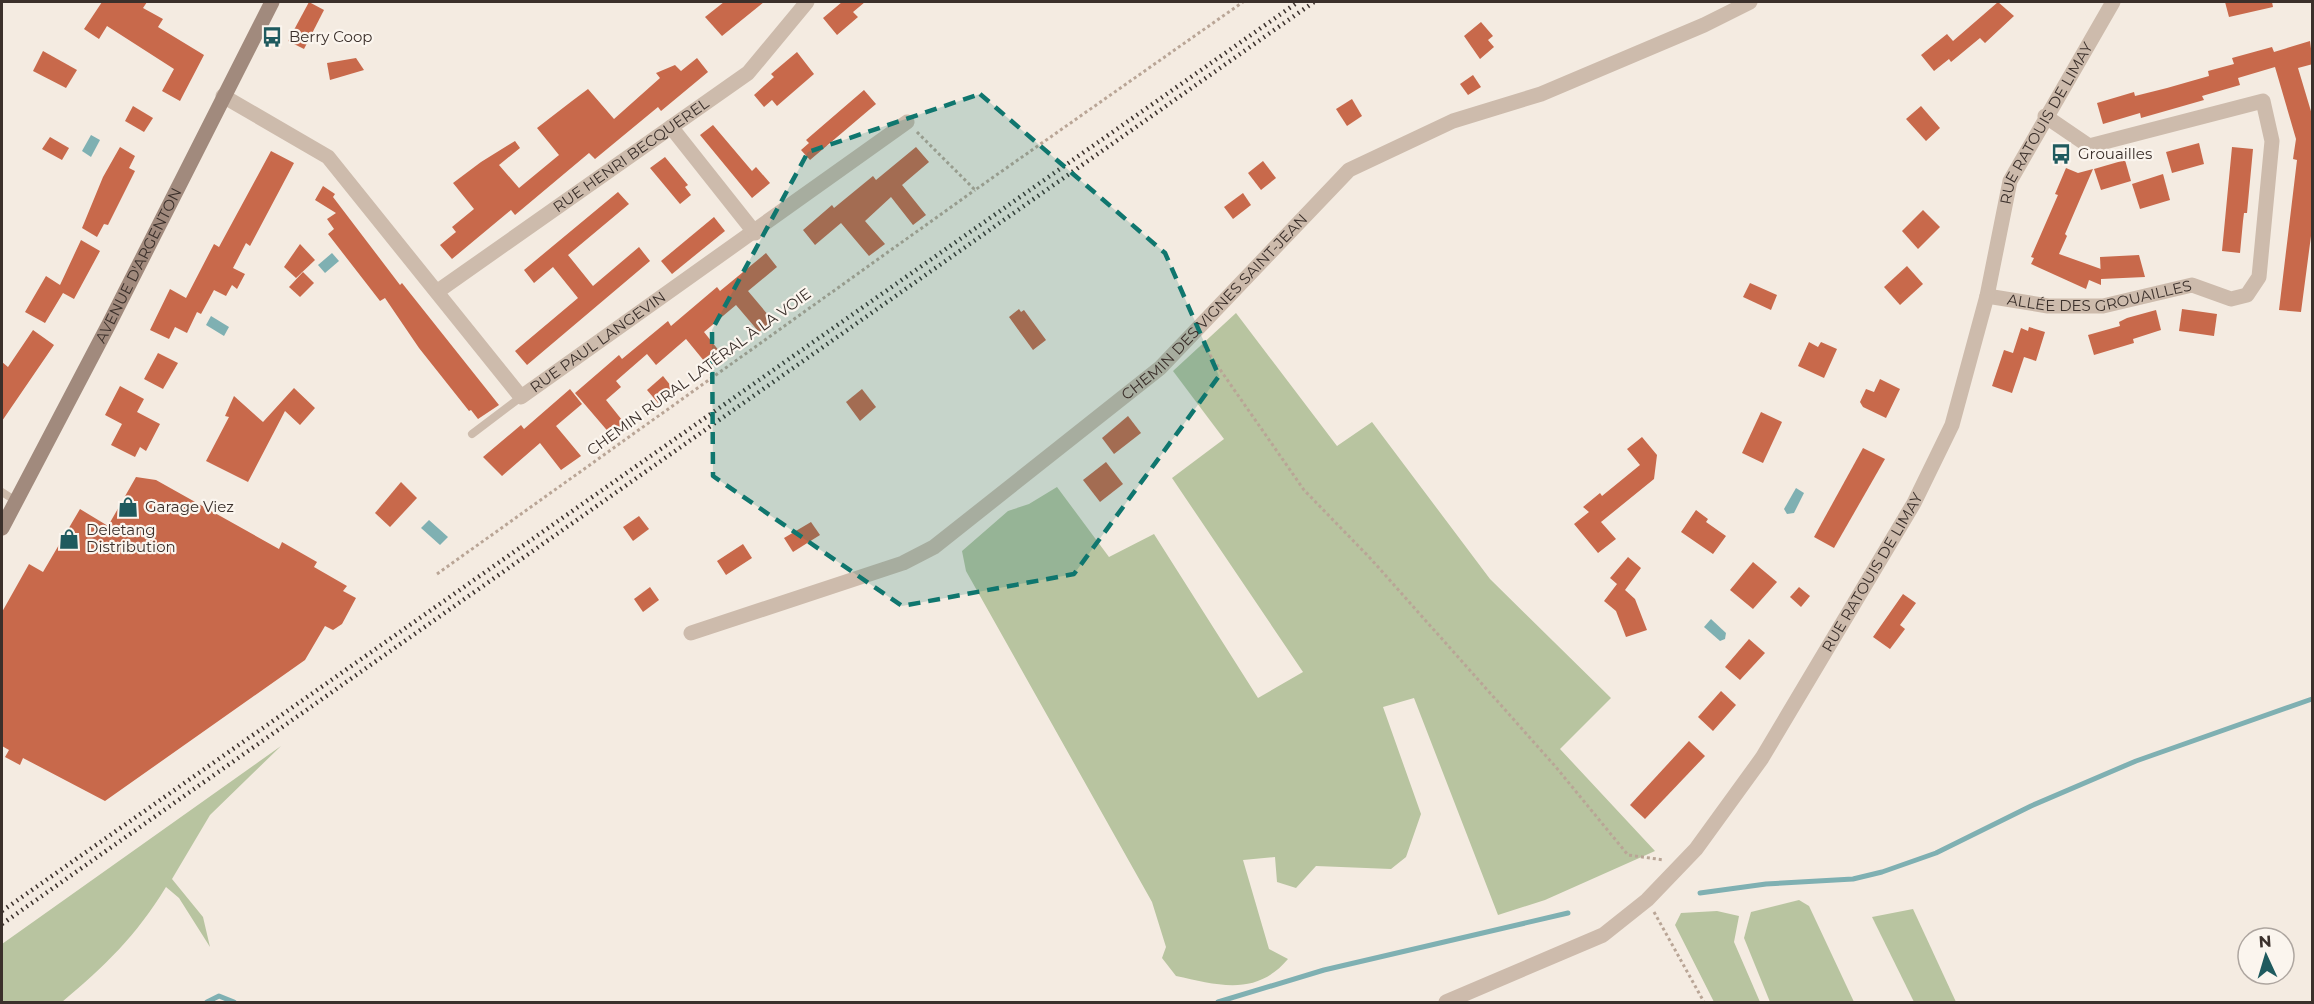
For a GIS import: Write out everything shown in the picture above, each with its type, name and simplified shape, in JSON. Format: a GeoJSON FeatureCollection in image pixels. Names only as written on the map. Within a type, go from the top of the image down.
{"type":"FeatureCollection","features":[{"type":"Feature","properties":{"kind":"main road","name":"AVENUE D'ARGENTON"},"geometry":{"type":"LineString","coordinates":[[2,528],[110,324],[273,2]]}},
{"type":"Feature","properties":{"kind":"street","name":"RUE HENRI BECQUEREL"},"geometry":{"type":"LineString","coordinates":[[438,291],[748,73],[807,2]]}},
{"type":"Feature","properties":{"kind":"street","name":"CHEMIN DES VIGNES SAINT-JEAN"},"geometry":{"type":"LineString","coordinates":[[691,633],[903,563],[934,547],[1160,368],[1349,170],[1453,122],[1541,94],[1750,2]]}},
{"type":"Feature","properties":{"kind":"street","name":"RUE RATOUIS DE LIMAY"},"geometry":{"type":"LineString","coordinates":[[1446,1002],[1603,935],[1647,900],[1696,849],[1762,758],[1914,503],[1955,418],[1987,296],[2010,181],[2045,116],[2113,2]]}},
{"type":"Feature","properties":{"kind":"street","name":"RUE PAUL LANGEVIN"},"geometry":{"type":"LineString","coordinates":[[224,96],[328,157],[521,397],[907,122]]}},
{"type":"Feature","properties":{"kind":"street","name":"ALLÉE DES GROUAILLES"},"geometry":{"type":"LineString","coordinates":[[1987,296],[2048,306],[2103,306],[2192,285],[2230,299],[2247,295],[2259,277],[2272,141],[2263,101],[2089,146],[2045,116]]}},
{"type":"Feature","properties":{"kind":"street"},"geometry":{"type":"LineString","coordinates":[[671,127],[755,232]]}},
{"type":"Feature","properties":{"kind":"lane"},"geometry":{"type":"LineString","coordinates":[[472,434],[521,397]]}},
{"type":"Feature","properties":{"kind":"lane"},"geometry":{"type":"LineString","coordinates":[[2,492],[16,501]]}},
{"type":"Feature","properties":{"kind":"path","name":"CHEMIN RURAL LATÉRAL À LA VOIE"},"geometry":{"type":"LineString","coordinates":[[437,574],[1243,2]]}},
{"type":"Feature","properties":{"kind":"path"},"geometry":{"type":"LineString","coordinates":[[907,122],[975,190]]}},
{"type":"Feature","properties":{"kind":"path"},"geometry":{"type":"LineString","coordinates":[[1194,332],[1304,490],[1370,558],[1548,757],[1628,855],[1684,862]]}},
{"type":"Feature","properties":{"kind":"path"},"geometry":{"type":"LineString","coordinates":[[1647,900],[1704,1002]]}},
{"type":"Feature","properties":{"kind":"highlighted area"},"geometry":{"type":"Polygon","coordinates":[[[980,94],[1165,253],[1219,376],[1074,574],[902,606],[713,476],[712,330],[808,152],[980,94]]]}},
{"type":"Feature","properties":{"kind":"green space"},"geometry":{"type":"Polygon","coordinates":[[[1236,313],[1337,446],[1372,422],[1490,579],[1611,698],[1560,749],[1655,851],[1545,900],[1498,915],[1414,698],[1383,707],[1421,814],[1406,857],[1391,869],[1316,866],[1296,888],[1277,882],[1275,857],[1243,860],[1269,949],[1288,959],[1276,971],[1263,979],[1250,983],[1221,985],[1176,976],[1162,958],[1166,947],[1152,902],[966,571],[962,551],[1008,511],[1029,504],[1057,487],[1109,557],[1154,534],[1258,698],[1303,672],[1172,478],[1224,439],[1173,371],[1236,313]]]}},
{"type":"Feature","properties":{"kind":"green space"},"geometry":{"type":"Polygon","coordinates":[[[281,746],[210,815],[172,879],[203,917],[210,947],[179,898],[166,887],[143,921],[119,949],[62,1002],[2,1002],[2,944],[281,746]]]}},
{"type":"Feature","properties":{"kind":"green space"},"geometry":{"type":"Polygon","coordinates":[[[1799,900],[1809,906],[1854,1002],[1770,1002],[1744,938],[1751,912],[1799,900]]]}},
{"type":"Feature","properties":{"kind":"green space"},"geometry":{"type":"Polygon","coordinates":[[[1913,909],[1956,1002],[1914,1002],[1872,917],[1913,909]]]}},
{"type":"Feature","properties":{"kind":"green space"},"geometry":{"type":"Polygon","coordinates":[[[1717,911],[1739,916],[1734,942],[1760,1002],[1714,1002],[1675,925],[1681,913],[1717,911]]]}},
{"type":"Feature","properties":{"kind":"water"},"geometry":{"type":"Polygon","coordinates":[[[91,135],[100,140],[91,157],[82,151],[91,135]]]}},
{"type":"Feature","properties":{"kind":"water"},"geometry":{"type":"Polygon","coordinates":[[[332,253],[339,261],[325,273],[318,265],[332,253]]]}},
{"type":"Feature","properties":{"kind":"water"},"geometry":{"type":"Polygon","coordinates":[[[211,316],[229,327],[224,336],[206,325],[211,316]]]}},
{"type":"Feature","properties":{"kind":"water"},"geometry":{"type":"Polygon","coordinates":[[[1796,488],[1804,493],[1794,513],[1787,514],[1784,509],[1796,488]]]}},
{"type":"Feature","properties":{"kind":"water"},"geometry":{"type":"Polygon","coordinates":[[[429,520],[448,537],[440,545],[421,528],[429,520]]]}},
{"type":"Feature","properties":{"kind":"water"},"geometry":{"type":"Polygon","coordinates":[[[1711,619],[1726,633],[1725,639],[1720,641],[1704,627],[1711,619]]]}},
{"type":"Feature","properties":{"kind":"building"},"geometry":{"type":"Polygon","coordinates":[[[102,2],[147,2],[143,8],[163,19],[158,27],[204,55],[180,101],[162,91],[174,69],[107,26],[99,39],[84,29],[102,2]]]}},
{"type":"Feature","properties":{"kind":"building"},"geometry":{"type":"Polygon","coordinates":[[[309,2],[324,10],[304,49],[288,41],[309,2]]]}},
{"type":"Feature","properties":{"kind":"building"},"geometry":{"type":"Polygon","coordinates":[[[724,2],[764,2],[722,36],[705,17],[724,2]]]}},
{"type":"Feature","properties":{"kind":"building"},"geometry":{"type":"Polygon","coordinates":[[[842,2],[865,2],[853,12],[858,17],[837,35],[823,18],[842,2]]]}},
{"type":"Feature","properties":{"kind":"building"},"geometry":{"type":"Polygon","coordinates":[[[1998,2],[2014,16],[1985,43],[1980,38],[1951,62],[1949,59],[1934,71],[1921,55],[1947,34],[1953,41],[1998,2]]]}},
{"type":"Feature","properties":{"kind":"building"},"geometry":{"type":"Polygon","coordinates":[[[2225,2],[2272,2],[2273,7],[2229,17],[2225,2]]]}},
{"type":"Feature","properties":{"kind":"building"},"geometry":{"type":"Polygon","coordinates":[[[1481,22],[1493,36],[1488,40],[1494,47],[1480,59],[1464,36],[1481,22]]]}},
{"type":"Feature","properties":{"kind":"building"},"geometry":{"type":"Polygon","coordinates":[[[2310,41],[2313,64],[2298,68],[2313,118],[2311,236],[2301,312],[2279,310],[2297,160],[2293,159],[2296,139],[2275,67],[2238,78],[2240,85],[2202,96],[2204,100],[2141,118],[2140,113],[2103,124],[2097,103],[2134,92],[2135,96],[2209,76],[2208,71],[2234,64],[2232,58],[2272,47],[2274,52],[2310,41]]]}},
{"type":"Feature","properties":{"kind":"building"},"geometry":{"type":"Polygon","coordinates":[[[43,51],[77,70],[66,88],[33,71],[43,51]]]}},
{"type":"Feature","properties":{"kind":"building"},"geometry":{"type":"Polygon","coordinates":[[[797,52],[814,74],[777,106],[772,100],[764,107],[754,95],[774,77],[771,74],[797,52]]]}},
{"type":"Feature","properties":{"kind":"building"},"geometry":{"type":"Polygon","coordinates":[[[356,58],[364,70],[330,80],[327,63],[356,58]]]}},
{"type":"Feature","properties":{"kind":"building"},"geometry":{"type":"Polygon","coordinates":[[[697,58],[708,72],[661,111],[658,107],[595,159],[589,153],[515,215],[511,210],[452,259],[440,245],[456,232],[452,227],[474,209],[453,183],[481,162],[515,141],[520,148],[499,165],[519,188],[559,155],[537,128],[588,89],[614,119],[660,78],[656,73],[675,65],[681,71],[697,58]]]}},
{"type":"Feature","properties":{"kind":"building"},"geometry":{"type":"Polygon","coordinates":[[[1473,75],[1481,87],[1468,95],[1460,84],[1473,75]]]}},
{"type":"Feature","properties":{"kind":"building"},"geometry":{"type":"Polygon","coordinates":[[[864,90],[876,104],[810,160],[801,150],[809,143],[806,140],[864,90]]]}},
{"type":"Feature","properties":{"kind":"building"},"geometry":{"type":"Polygon","coordinates":[[[1352,99],[1362,116],[1347,126],[1336,109],[1352,99]]]}},
{"type":"Feature","properties":{"kind":"building"},"geometry":{"type":"Polygon","coordinates":[[[133,106],[153,118],[144,132],[125,121],[133,106]]]}},
{"type":"Feature","properties":{"kind":"building"},"geometry":{"type":"Polygon","coordinates":[[[1921,106],[1940,128],[1926,141],[1906,119],[1921,106]]]}},
{"type":"Feature","properties":{"kind":"building"},"geometry":{"type":"Polygon","coordinates":[[[713,125],[752,171],[756,167],[770,183],[752,198],[700,135],[713,125]]]}},
{"type":"Feature","properties":{"kind":"building"},"geometry":{"type":"Polygon","coordinates":[[[50,137],[69,148],[62,160],[42,149],[50,137]]]}},
{"type":"Feature","properties":{"kind":"building"},"geometry":{"type":"Polygon","coordinates":[[[2199,143],[2204,164],[2172,173],[2166,152],[2199,143]]]}},
{"type":"Feature","properties":{"kind":"building"},"geometry":{"type":"Polygon","coordinates":[[[120,147],[135,156],[129,168],[135,171],[108,225],[104,224],[97,237],[82,228],[103,177],[120,147]]]}},
{"type":"Feature","properties":{"kind":"building"},"geometry":{"type":"Polygon","coordinates":[[[916,147],[929,162],[902,185],[926,215],[913,225],[891,197],[865,221],[885,244],[869,256],[841,223],[815,245],[803,230],[832,205],[834,208],[873,176],[876,180],[916,147]]]}},
{"type":"Feature","properties":{"kind":"building"},"geometry":{"type":"Polygon","coordinates":[[[2232,147],[2253,149],[2247,213],[2244,213],[2240,253],[2222,251],[2232,147]]]}},
{"type":"Feature","properties":{"kind":"building"},"geometry":{"type":"Polygon","coordinates":[[[271,151],[294,163],[250,246],[246,243],[233,268],[245,274],[237,289],[232,285],[226,296],[214,290],[201,314],[197,312],[187,333],[175,327],[169,339],[150,330],[170,289],[186,298],[214,244],[219,247],[271,151]]]}},
{"type":"Feature","properties":{"kind":"building"},"geometry":{"type":"Polygon","coordinates":[[[665,157],[688,185],[685,187],[691,195],[680,204],[650,168],[665,157]]]}},
{"type":"Feature","properties":{"kind":"building"},"geometry":{"type":"Polygon","coordinates":[[[2125,160],[2131,181],[2101,190],[2094,169],[2125,160]]]}},
{"type":"Feature","properties":{"kind":"building"},"geometry":{"type":"Polygon","coordinates":[[[1263,161],[1276,178],[1261,190],[1248,173],[1263,161]]]}},
{"type":"Feature","properties":{"kind":"building"},"geometry":{"type":"Polygon","coordinates":[[[2066,168],[2078,173],[2093,169],[2065,234],[2067,236],[2059,254],[2101,269],[2101,285],[2089,280],[2086,289],[2031,264],[2034,258],[2031,257],[2058,195],[2055,194],[2066,168]]]}},
{"type":"Feature","properties":{"kind":"building"},"geometry":{"type":"Polygon","coordinates":[[[2163,174],[2170,200],[2140,209],[2132,184],[2163,174]]]}},
{"type":"Feature","properties":{"kind":"building"},"geometry":{"type":"Polygon","coordinates":[[[323,186],[335,194],[333,197],[400,285],[402,283],[499,405],[478,419],[471,410],[469,411],[419,348],[385,298],[380,301],[328,234],[334,229],[327,219],[336,213],[315,200],[323,186]]]}},
{"type":"Feature","properties":{"kind":"building"},"geometry":{"type":"Polygon","coordinates":[[[618,192],[629,204],[568,255],[593,286],[639,247],[650,261],[527,365],[515,351],[578,298],[553,267],[534,283],[524,270],[618,192]]]}},
{"type":"Feature","properties":{"kind":"building"},"geometry":{"type":"Polygon","coordinates":[[[1243,193],[1251,205],[1233,219],[1224,207],[1243,193]]]}},
{"type":"Feature","properties":{"kind":"building"},"geometry":{"type":"Polygon","coordinates":[[[1923,210],[1940,227],[1918,249],[1902,231],[1923,210]]]}},
{"type":"Feature","properties":{"kind":"building"},"geometry":{"type":"Polygon","coordinates":[[[714,217],[725,231],[672,274],[661,261],[714,217]]]}},
{"type":"Feature","properties":{"kind":"building"},"geometry":{"type":"Polygon","coordinates":[[[81,240],[100,251],[74,299],[63,293],[45,323],[25,312],[46,276],[60,285],[81,240]]]}},
{"type":"Feature","properties":{"kind":"building"},"geometry":{"type":"Polygon","coordinates":[[[300,244],[315,260],[296,278],[284,267],[300,244]]]}},
{"type":"Feature","properties":{"kind":"building"},"geometry":{"type":"Polygon","coordinates":[[[766,253],[777,267],[748,291],[774,322],[759,332],[736,305],[704,332],[724,357],[709,367],[686,339],[656,365],[647,354],[616,381],[621,387],[606,400],[626,425],[611,435],[575,393],[619,355],[622,359],[668,321],[671,326],[717,287],[720,291],[766,253]]]}},
{"type":"Feature","properties":{"kind":"building"},"geometry":{"type":"Polygon","coordinates":[[[2139,255],[2145,277],[2101,279],[2100,257],[2139,255]]]}},
{"type":"Feature","properties":{"kind":"building"},"geometry":{"type":"Polygon","coordinates":[[[1907,266],[1923,284],[1900,305],[1884,287],[1907,266]]]}},
{"type":"Feature","properties":{"kind":"building"},"geometry":{"type":"Polygon","coordinates":[[[303,272],[314,283],[300,297],[289,287],[303,272]]]}},
{"type":"Feature","properties":{"kind":"building"},"geometry":{"type":"Polygon","coordinates":[[[1750,283],[1777,295],[1771,310],[1743,297],[1750,283]]]}},
{"type":"Feature","properties":{"kind":"building"},"geometry":{"type":"Polygon","coordinates":[[[1019,309],[1021,312],[1024,310],[1046,340],[1033,350],[1009,317],[1019,309]]]}},
{"type":"Feature","properties":{"kind":"building"},"geometry":{"type":"Polygon","coordinates":[[[2182,309],[2217,314],[2214,336],[2179,331],[2182,309]]]}},
{"type":"Feature","properties":{"kind":"building"},"geometry":{"type":"Polygon","coordinates":[[[2156,310],[2161,330],[2133,339],[2134,343],[2094,355],[2088,335],[2120,326],[2119,322],[2127,318],[2156,310]]]}},
{"type":"Feature","properties":{"kind":"building"},"geometry":{"type":"Polygon","coordinates":[[[2029,327],[2045,332],[2036,361],[2024,357],[2012,393],[1992,386],[2004,350],[2013,353],[2021,328],[2028,331],[2029,327]]]}},
{"type":"Feature","properties":{"kind":"building"},"geometry":{"type":"Polygon","coordinates":[[[33,330],[54,345],[2,421],[2,362],[8,367],[33,330]]]}},
{"type":"Feature","properties":{"kind":"building"},"geometry":{"type":"Polygon","coordinates":[[[1809,342],[1818,347],[1821,342],[1837,349],[1824,378],[1798,366],[1809,342]]]}},
{"type":"Feature","properties":{"kind":"building"},"geometry":{"type":"Polygon","coordinates":[[[158,353],[178,363],[163,389],[144,379],[158,353]]]}},
{"type":"Feature","properties":{"kind":"building"},"geometry":{"type":"Polygon","coordinates":[[[663,376],[675,391],[658,403],[647,390],[663,376]]]}},
{"type":"Feature","properties":{"kind":"building"},"geometry":{"type":"Polygon","coordinates":[[[1880,379],[1900,389],[1886,418],[1863,407],[1860,402],[1866,389],[1874,392],[1880,379]]]}},
{"type":"Feature","properties":{"kind":"building"},"geometry":{"type":"Polygon","coordinates":[[[120,386],[144,399],[137,412],[160,424],[146,451],[140,447],[135,457],[111,445],[122,424],[105,415],[120,386]]]}},
{"type":"Feature","properties":{"kind":"building"},"geometry":{"type":"Polygon","coordinates":[[[294,388],[315,408],[300,425],[285,411],[248,482],[206,461],[229,417],[225,416],[234,396],[263,422],[294,388]]]}},
{"type":"Feature","properties":{"kind":"building"},"geometry":{"type":"Polygon","coordinates":[[[570,389],[582,404],[556,426],[581,456],[561,470],[540,443],[502,476],[483,457],[521,425],[524,429],[570,389]]]}},
{"type":"Feature","properties":{"kind":"building"},"geometry":{"type":"Polygon","coordinates":[[[862,389],[876,407],[860,421],[846,402],[862,389]]]}},
{"type":"Feature","properties":{"kind":"building"},"geometry":{"type":"Polygon","coordinates":[[[1761,412],[1782,422],[1763,463],[1742,453],[1761,412]]]}},
{"type":"Feature","properties":{"kind":"building"},"geometry":{"type":"Polygon","coordinates":[[[1128,416],[1141,433],[1114,454],[1102,438],[1128,416]]]}},
{"type":"Feature","properties":{"kind":"building"},"geometry":{"type":"Polygon","coordinates":[[[1642,437],[1657,455],[1654,479],[1601,522],[1616,539],[1598,553],[1574,524],[1589,512],[1583,507],[1600,493],[1602,496],[1640,465],[1627,449],[1642,437]]]}},
{"type":"Feature","properties":{"kind":"building"},"geometry":{"type":"Polygon","coordinates":[[[1863,448],[1885,459],[1834,548],[1814,537],[1863,448]]]}},
{"type":"Feature","properties":{"kind":"building"},"geometry":{"type":"Polygon","coordinates":[[[1106,462],[1123,484],[1100,502],[1083,480],[1106,462]]]}},
{"type":"Feature","properties":{"kind":"building"},"geometry":{"type":"Polygon","coordinates":[[[136,477],[156,480],[279,549],[282,542],[317,562],[314,567],[347,586],[343,591],[356,598],[342,624],[333,630],[325,626],[305,660],[105,801],[23,758],[20,765],[5,757],[9,750],[2,746],[2,612],[29,564],[43,572],[80,509],[108,526],[136,477]]]}},
{"type":"Feature","properties":{"kind":"building"},"geometry":{"type":"Polygon","coordinates":[[[401,482],[417,498],[390,527],[375,513],[401,482]]]}},
{"type":"Feature","properties":{"kind":"building"},"geometry":{"type":"Polygon","coordinates":[[[1696,510],[1708,519],[1706,522],[1726,536],[1713,554],[1681,532],[1696,510]]]}},
{"type":"Feature","properties":{"kind":"building"},"geometry":{"type":"Polygon","coordinates":[[[639,516],[649,529],[633,541],[623,527],[639,516]]]}},
{"type":"Feature","properties":{"kind":"building"},"geometry":{"type":"Polygon","coordinates":[[[811,522],[820,535],[793,552],[784,538],[811,522]]]}},
{"type":"Feature","properties":{"kind":"building"},"geometry":{"type":"Polygon","coordinates":[[[743,544],[752,558],[726,575],[717,561],[743,544]]]}},
{"type":"Feature","properties":{"kind":"building"},"geometry":{"type":"Polygon","coordinates":[[[1628,557],[1641,568],[1625,590],[1635,599],[1647,630],[1626,637],[1616,611],[1604,601],[1617,584],[1610,578],[1628,557]]]}},
{"type":"Feature","properties":{"kind":"building"},"geometry":{"type":"Polygon","coordinates":[[[1753,562],[1777,582],[1753,609],[1730,590],[1753,562]]]}},
{"type":"Feature","properties":{"kind":"building"},"geometry":{"type":"Polygon","coordinates":[[[650,587],[659,600],[643,612],[634,599],[650,587]]]}},
{"type":"Feature","properties":{"kind":"building"},"geometry":{"type":"Polygon","coordinates":[[[1799,587],[1810,596],[1801,607],[1790,597],[1799,587]]]}},
{"type":"Feature","properties":{"kind":"building"},"geometry":{"type":"Polygon","coordinates":[[[1903,594],[1916,603],[1900,625],[1905,629],[1890,649],[1873,637],[1903,594]]]}},
{"type":"Feature","properties":{"kind":"building"},"geometry":{"type":"Polygon","coordinates":[[[1749,639],[1765,653],[1740,680],[1725,667],[1749,639]]]}},
{"type":"Feature","properties":{"kind":"building"},"geometry":{"type":"Polygon","coordinates":[[[1721,691],[1736,705],[1713,731],[1698,717],[1721,691]]]}},
{"type":"Feature","properties":{"kind":"building"},"geometry":{"type":"Polygon","coordinates":[[[1689,741],[1705,756],[1645,819],[1630,805],[1689,741]]]}},
{"type":"Feature","properties":{"kind":"waterway"},"geometry":{"type":"LineString","coordinates":[[1700,893],[1766,884],[1853,879],[1882,872],[1936,853],[2031,806],[2136,761],[2312,699]]}},
{"type":"Feature","properties":{"kind":"waterway"},"geometry":{"type":"LineString","coordinates":[[1218,1002],[1324,970],[1568,913]]}},
{"type":"Feature","properties":{"kind":"waterway"},"geometry":{"type":"LineString","coordinates":[[207,1002],[219,996],[234,1002]]}},
{"type":"Feature","properties":{"kind":"railway"},"geometry":{"type":"LineString","coordinates":[[2,911],[1298,2]]}},
{"type":"Feature","properties":{"kind":"railway"},"geometry":{"type":"LineString","coordinates":[[2,924],[1314,2]]}},
{"type":"Feature","properties":{"kind":"place","name":"Berry Coop"},"geometry":{"type":"Point","coordinates":[272,37]}},
{"type":"Feature","properties":{"kind":"place","name":"Grouailles"},"geometry":{"type":"Point","coordinates":[2061,154]}},
{"type":"Feature","properties":{"kind":"place","name":"Garage Viez"},"geometry":{"type":"Point","coordinates":[128,507]}},
{"type":"Feature","properties":{"kind":"place","name":"Deletang Distribution"},"geometry":{"type":"Point","coordinates":[69,539]}}]}
